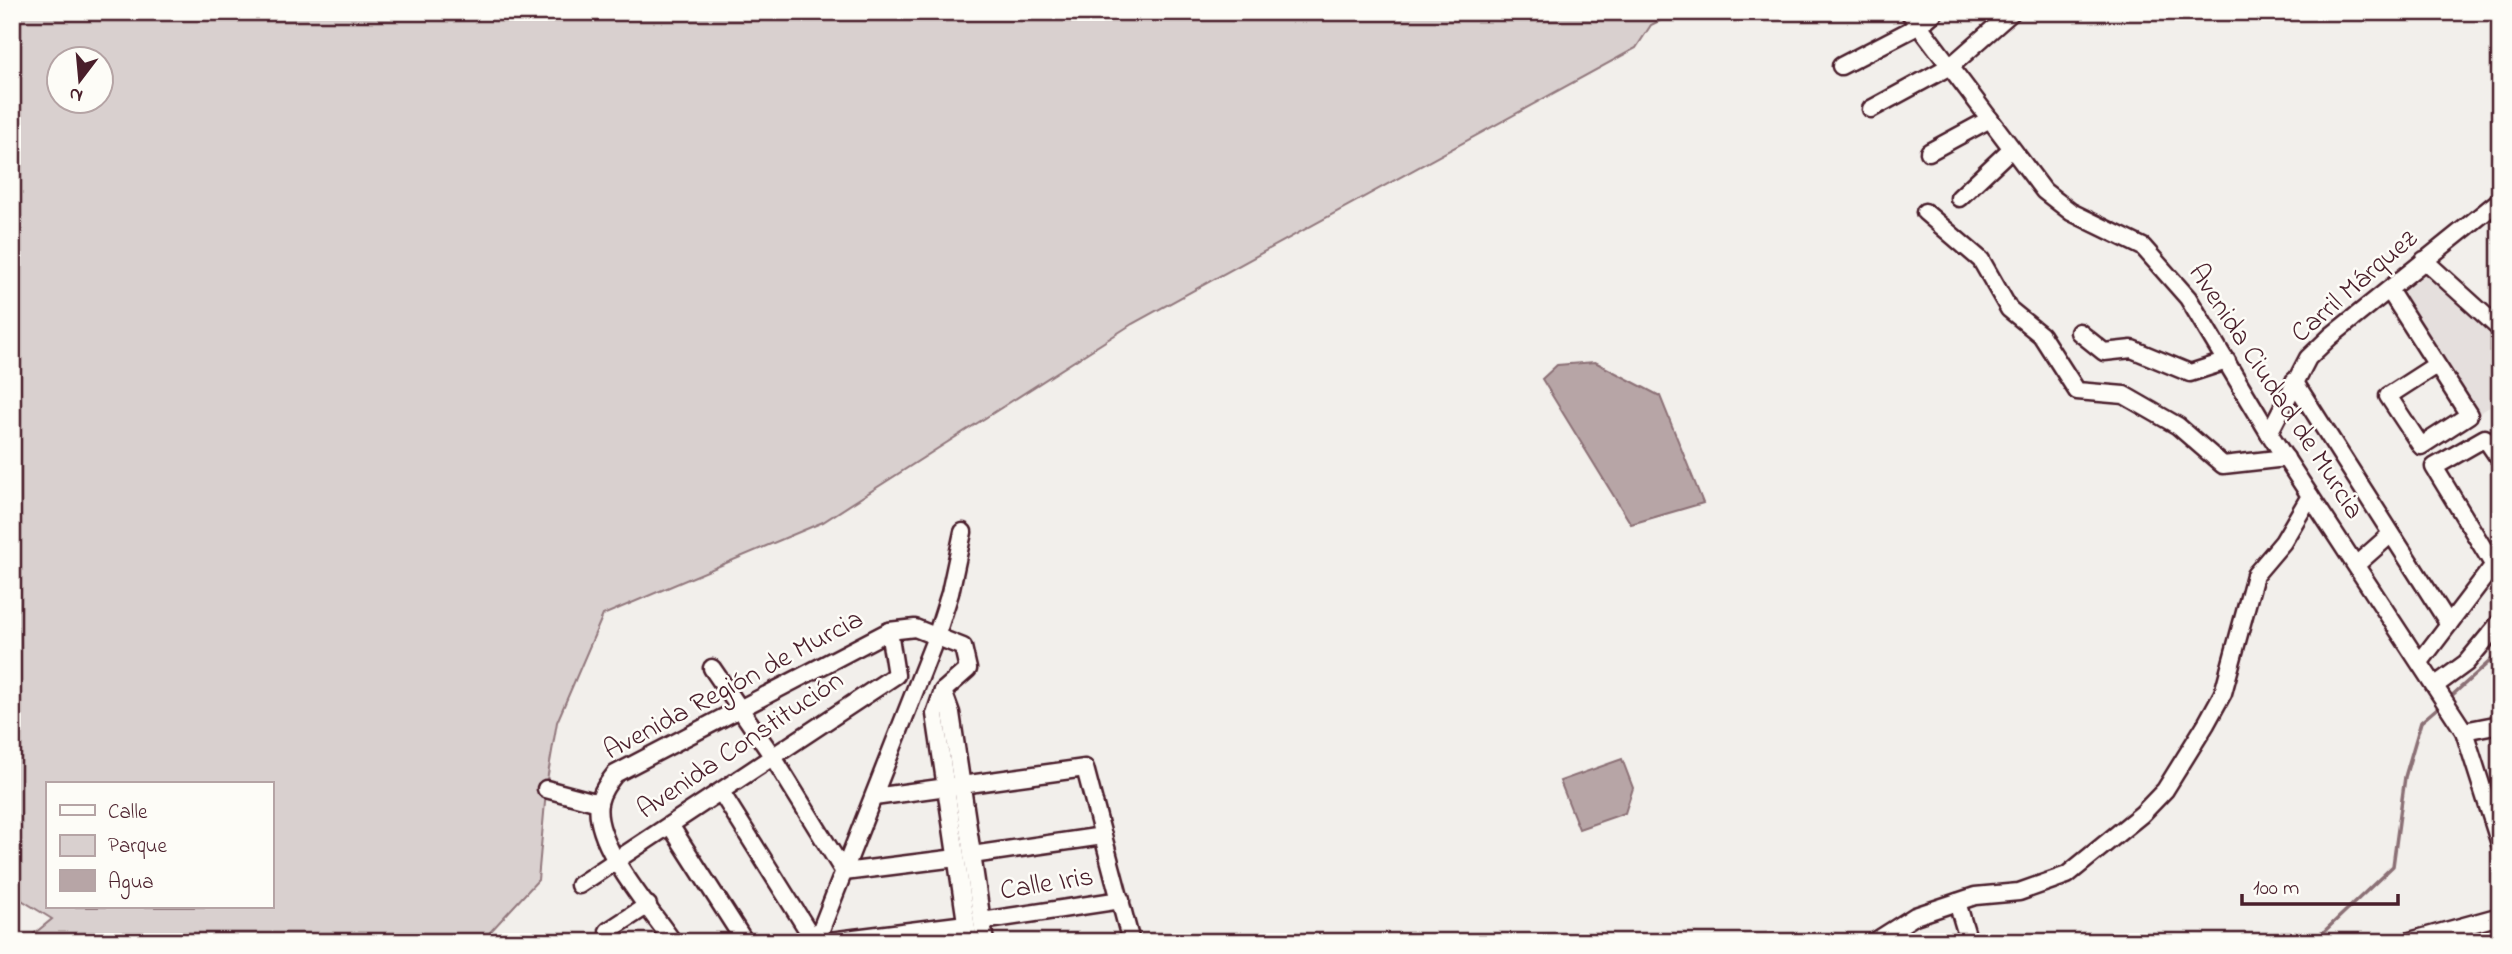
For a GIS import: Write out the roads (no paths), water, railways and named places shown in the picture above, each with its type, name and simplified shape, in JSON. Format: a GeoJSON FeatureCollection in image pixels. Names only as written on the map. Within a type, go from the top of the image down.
{"type":"FeatureCollection","features":[{"type":"Feature","properties":{"kind":"street","name":"Avenida Ciudad de Murcia"},"geometry":{"type":"LineString","coordinates":[[1909,12],[1952,65],[2011,149],[2053,200],[2129,238],[2150,254],[2188,298],[2269,433],[2464,731],[2500,845]]}},
{"type":"Feature","properties":{"kind":"street"},"geometry":{"type":"LineString","coordinates":[[1841,66],[1920,25],[1936,12]]}},
{"type":"Feature","properties":{"kind":"street"},"geometry":{"type":"LineString","coordinates":[[1871,109],[1952,65],[2012,12]]}},
{"type":"Feature","properties":{"kind":"street"},"geometry":{"type":"LineString","coordinates":[[1928,152],[1990,119]]}},
{"type":"Feature","properties":{"kind":"street"},"geometry":{"type":"LineString","coordinates":[[1959,198],[2011,149]]}},
{"type":"Feature","properties":{"kind":"street","name":"Carril Márquez"},"geometry":{"type":"LineString","coordinates":[[2269,433],[2308,358],[2331,336],[2500,200]]}},
{"type":"Feature","properties":{"kind":"street"},"geometry":{"type":"LineString","coordinates":[[1925,212],[1982,260],[2009,309],[2041,335],[2077,391],[2124,395],[2178,426],[2223,465],[2286,458]]}},
{"type":"Feature","properties":{"kind":"street"},"geometry":{"type":"LineString","coordinates":[[2424,260],[2500,329]]}},
{"type":"Feature","properties":{"kind":"street"},"geometry":{"type":"LineString","coordinates":[[2389,290],[2469,415],[2421,446],[2388,396],[2436,365]]}},
{"type":"Feature","properties":{"kind":"street"},"geometry":{"type":"LineString","coordinates":[[2079,332],[2104,352],[2132,349],[2190,373],[2227,361]]}},
{"type":"Feature","properties":{"kind":"street"},"geometry":{"type":"LineString","coordinates":[[2294,381],[2449,624]]}},
{"type":"Feature","properties":{"kind":"street"},"geometry":{"type":"LineString","coordinates":[[2420,662],[2496,560],[2434,467],[2485,438],[2500,460]]}},
{"type":"Feature","properties":{"kind":"street"},"geometry":{"type":"LineString","coordinates":[[1874,942],[1915,916],[1975,896],[2019,892],[2067,875],[2142,814],[2165,790],[2223,693],[2255,575],[2283,542],[2311,496]]}},
{"type":"Feature","properties":{"kind":"street"},"geometry":{"type":"LineString","coordinates":[[815,942],[936,637],[950,593],[963,532]]}},
{"type":"Feature","properties":{"kind":"street"},"geometry":{"type":"LineString","coordinates":[[2356,565],[2391,534]]}},
{"type":"Feature","properties":{"kind":"street"},"geometry":{"type":"LineString","coordinates":[[2436,685],[2466,663],[2500,622]]}},
{"type":"Feature","properties":{"kind":"street","name":"Avenida Región de Murcia"},"geometry":{"type":"LineString","coordinates":[[673,942],[604,839],[599,803],[615,774],[889,631],[915,628],[963,647],[968,668],[943,691],[935,714],[954,788]]}},
{"type":"Feature","properties":{"kind":"street","name":"Avenida Constitución"},"geometry":{"type":"LineString","coordinates":[[579,886],[895,675],[889,631]]}},
{"type":"Feature","properties":{"kind":"street"},"geometry":{"type":"LineString","coordinates":[[712,668],[773,757],[844,872]]}},
{"type":"Feature","properties":{"kind":"street"},"geometry":{"type":"LineString","coordinates":[[2464,731],[2500,724]]}},
{"type":"Feature","properties":{"kind":"street"},"geometry":{"type":"LineString","coordinates":[[874,797],[1085,768],[1131,942]]}},
{"type":"Feature","properties":{"kind":"street"},"geometry":{"type":"LineString","coordinates":[[954,788],[974,922],[985,942]]}},
{"type":"Feature","properties":{"kind":"street"},"geometry":{"type":"LineString","coordinates":[[546,789],[599,803]]}},
{"type":"Feature","properties":{"kind":"street"},"geometry":{"type":"LineString","coordinates":[[721,792],[815,942]]}},
{"type":"Feature","properties":{"kind":"street"},"geometry":{"type":"LineString","coordinates":[[670,825],[745,942]]}},
{"type":"Feature","properties":{"kind":"street"},"geometry":{"type":"LineString","coordinates":[[844,872],[1103,836]]}},
{"type":"Feature","properties":{"kind":"street","name":"Calle Iris"},"geometry":{"type":"LineString","coordinates":[[822,942],[1121,900]]}},
{"type":"Feature","properties":{"kind":"street"},"geometry":{"type":"LineString","coordinates":[[1957,902],[1969,942]]}},
{"type":"Feature","properties":{"kind":"street"},"geometry":{"type":"LineString","coordinates":[[608,931],[648,905]]}},
{"type":"Feature","properties":{"kind":"street"},"geometry":{"type":"LineString","coordinates":[[2406,942],[2500,916]]}},
{"type":"Feature","properties":{"kind":"street"},"geometry":{"type":"LineString","coordinates":[[969,942],[974,922]]}},
{"type":"Feature","properties":{"kind":"water"},"geometry":{"type":"Polygon","coordinates":[[[1595,362],[1660,396],[1703,503],[1631,524],[1542,379],[1557,365],[1595,362]]]}},
{"type":"Feature","properties":{"kind":"water"},"geometry":{"type":"Polygon","coordinates":[[[1622,759],[1633,788],[1625,813],[1579,829],[1560,781],[1622,759]]]}},
{"type":"Feature","properties":{"kind":"waterway"},"geometry":{"type":"LineString","coordinates":[[2448,699],[2500,652]]}},
{"type":"Feature","properties":{"kind":"waterway"},"geometry":{"type":"LineString","coordinates":[[2313,942],[2393,866],[2405,777],[2421,722],[2442,704]]}}]}
